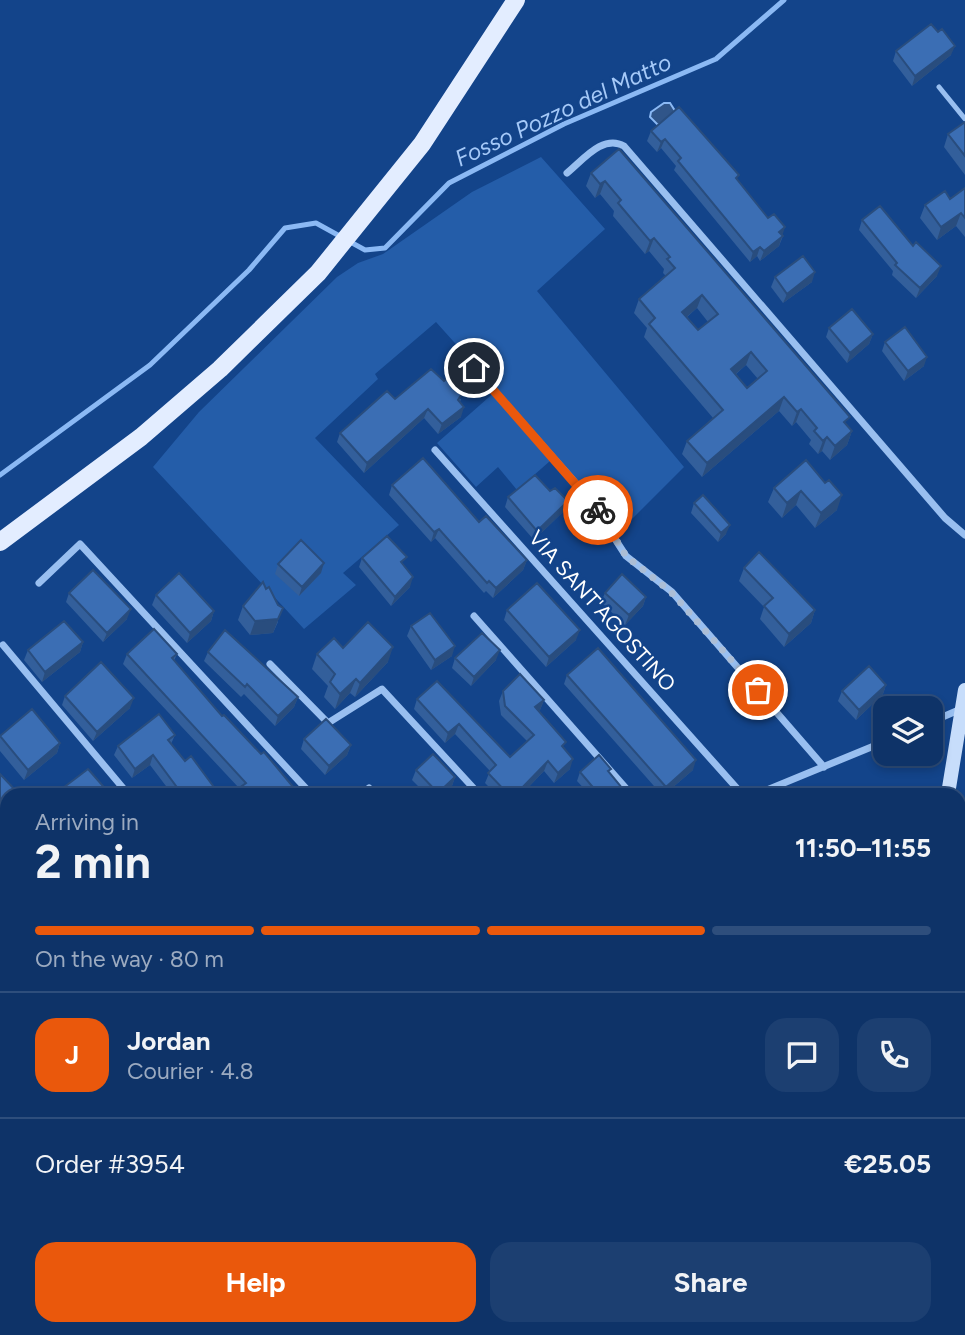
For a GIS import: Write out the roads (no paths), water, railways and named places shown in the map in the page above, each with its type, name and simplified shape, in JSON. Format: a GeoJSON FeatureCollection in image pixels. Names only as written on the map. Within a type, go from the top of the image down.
{"type":"FeatureCollection","features":[{"type":"Feature","properties":{"kind":"main road"},"geometry":{"type":"LineString","coordinates":[[0,542],[141,437],[210,378],[318,273],[432,131],[516,0]]}},
{"type":"Feature","properties":{"kind":"main road"},"geometry":{"type":"LineString","coordinates":[[0,533],[57,499]]}},
{"type":"Feature","properties":{"kind":"main road"},"geometry":{"type":"LineString","coordinates":[[0,553],[57,499]]}},
{"type":"Feature","properties":{"kind":"street"},"geometry":{"type":"LineString","coordinates":[[568,173],[602,145],[612,142],[624,146],[945,518],[965,535]]}},
{"type":"Feature","properties":{"kind":"street"},"geometry":{"type":"LineString","coordinates":[[474,368],[589,497],[622,552],[679,600],[824,766]]}},
{"type":"Feature","properties":{"kind":"street","name":"VIA SANT'AGOSTINO"},"geometry":{"type":"LineString","coordinates":[[435,450],[737,788]]}},
{"type":"Feature","properties":{"kind":"street"},"geometry":{"type":"LineString","coordinates":[[39,583],[80,544],[305,788]]}},
{"type":"Feature","properties":{"kind":"street"},"geometry":{"type":"LineString","coordinates":[[474,616],[626,788]]}},
{"type":"Feature","properties":{"kind":"street"},"geometry":{"type":"LineString","coordinates":[[3,645],[123,788]]}},
{"type":"Feature","properties":{"kind":"street"},"geometry":{"type":"LineString","coordinates":[[270,664],[328,723],[382,689],[473,788]]}},
{"type":"Feature","properties":{"kind":"street"},"geometry":{"type":"LineString","coordinates":[[949,788],[965,690]]}},
{"type":"Feature","properties":{"kind":"street"},"geometry":{"type":"LineString","coordinates":[[943,717],[961,709]]}},
{"type":"Feature","properties":{"kind":"street"},"geometry":{"type":"LineString","coordinates":[[771,788],[873,746]]}},
{"type":"Feature","properties":{"kind":"lane"},"geometry":{"type":"LineString","coordinates":[[939,87],[965,119]]}},
{"type":"Feature","properties":{"kind":"waterway","name":"Fosso Pozzo del Matto"},"geometry":{"type":"LineString","coordinates":[[0,475],[150,365],[249,270],[285,228],[316,223],[365,250],[385,248],[449,183],[564,124],[716,59],[784,0]]}}]}
